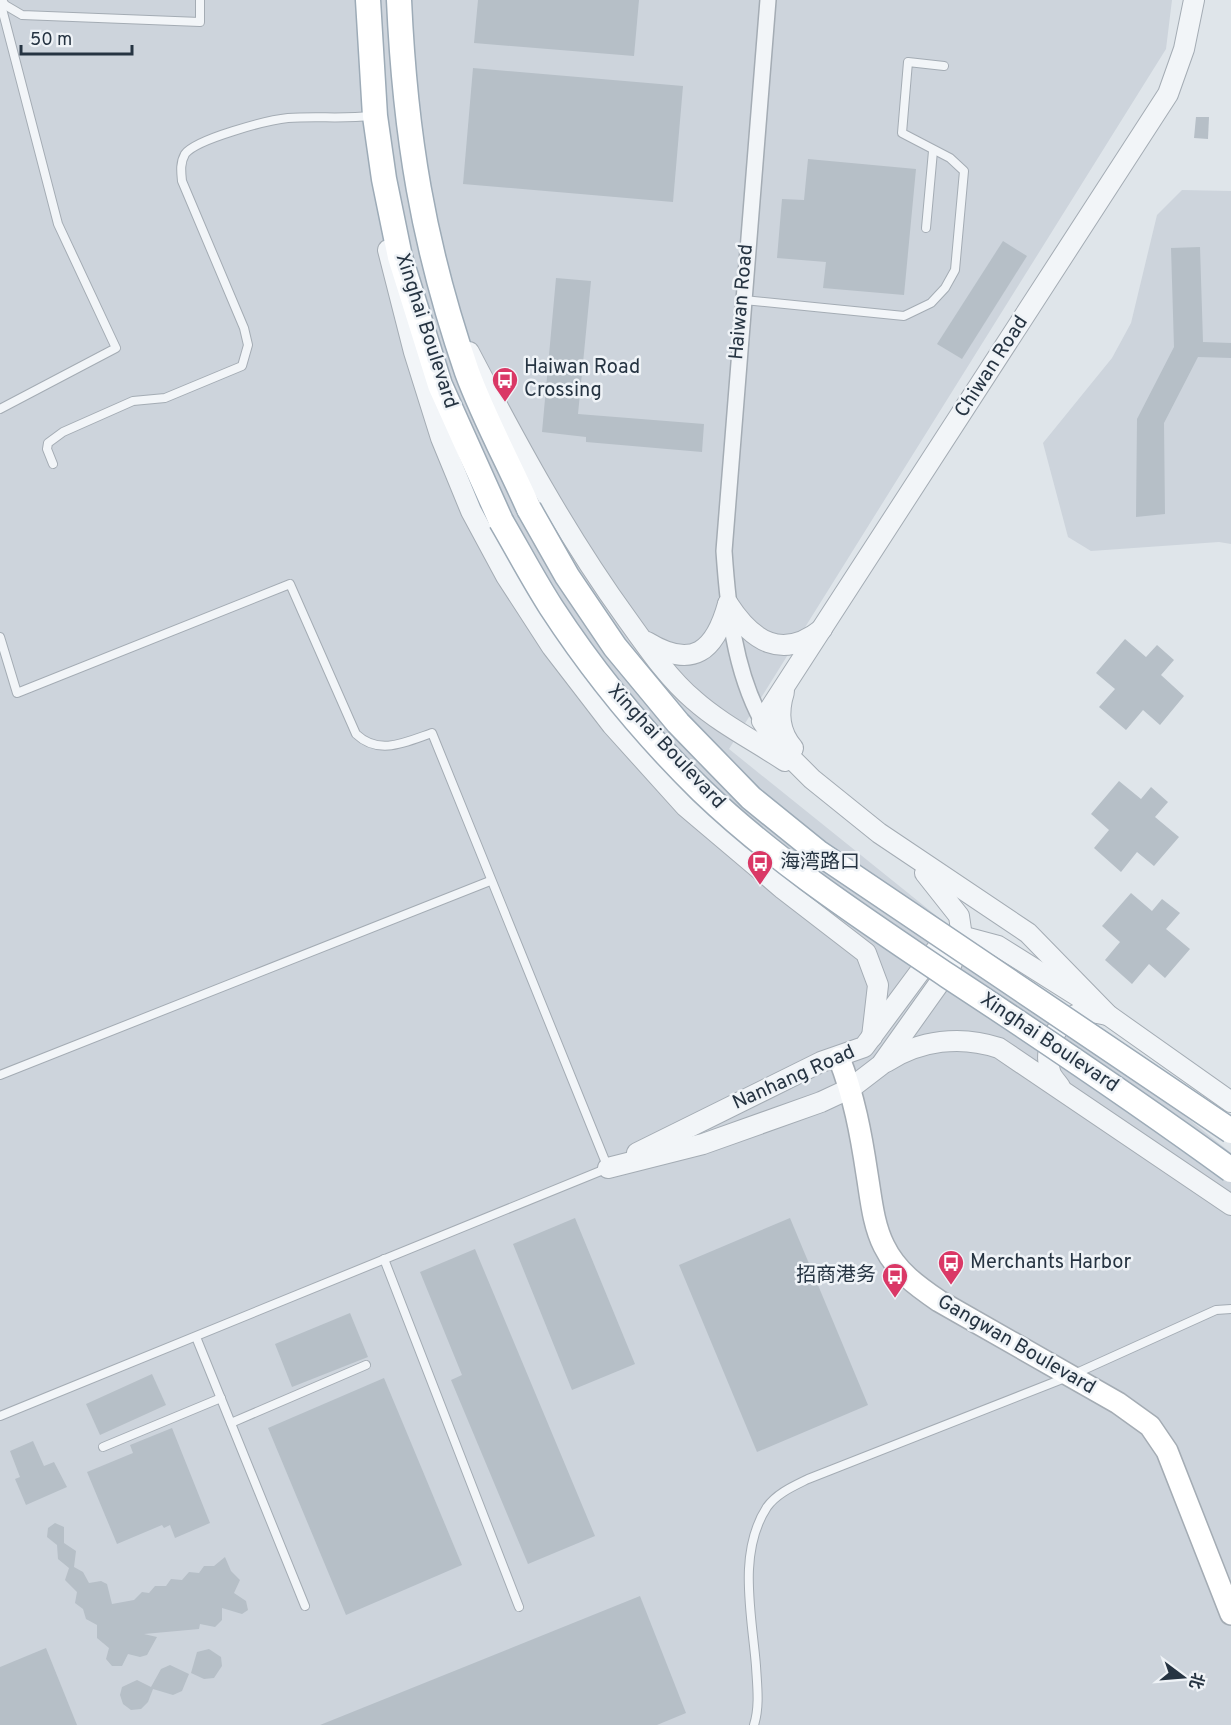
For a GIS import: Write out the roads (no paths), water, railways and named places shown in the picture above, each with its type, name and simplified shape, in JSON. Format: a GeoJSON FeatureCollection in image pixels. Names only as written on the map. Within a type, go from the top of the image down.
{"type":"FeatureCollection","features":[{"type":"Feature","properties":{"kind":"main road","name":"Xinghai Boulevard"},"geometry":{"type":"LineString","coordinates":[[368,0],[375,116],[384,179],[406,279],[440,385],[501,521],[550,606],[593,667],[702,791],[758,841],[898,942],[1120,1091],[1231,1170]]}},
{"type":"Feature","properties":{"kind":"main road","name":"Xinghai Boulevard"},"geometry":{"type":"LineString","coordinates":[[399,0],[403,81],[414,174],[429,249],[468,374],[529,509],[567,576],[615,647],[678,723],[751,798],[819,853],[1231,1131]]}},
{"type":"Feature","properties":{"kind":"main road","name":"Gangwan Boulevard"},"geometry":{"type":"LineString","coordinates":[[839,1058],[851,1088],[875,1219],[884,1245],[898,1268],[915,1284],[939,1301],[1137,1416],[1159,1437],[1167,1451],[1231,1614]]}},
{"type":"Feature","properties":{"kind":"street","name":"Haiwan Road"},"geometry":{"type":"LineString","coordinates":[[762,721],[742,677],[728,603],[724,551],[768,0]]}},
{"type":"Feature","properties":{"kind":"street","name":"Chiwan Road"},"geometry":{"type":"LineString","coordinates":[[762,721],[787,686],[1168,94],[1184,49],[1194,0]]}},
{"type":"Feature","properties":{"kind":"street","name":"Xinghai Boulevard"},"geometry":{"type":"LineString","coordinates":[[375,116],[387,248],[397,291],[441,438],[481,530],[506,576],[552,647],[612,725],[685,806],[783,890],[866,953],[878,985],[872,1037]]}},
{"type":"Feature","properties":{"kind":"street","name":"Xinghai Boulevard"},"geometry":{"type":"LineString","coordinates":[[447,310],[529,464],[600,582],[640,637],[692,699],[714,716],[812,779],[910,855],[1028,933],[1108,1015],[1231,1102]]}},
{"type":"Feature","properties":{"kind":"street"},"geometry":{"type":"LineString","coordinates":[[728,603],[745,629],[766,642],[795,644],[826,625]]}},
{"type":"Feature","properties":{"kind":"street"},"geometry":{"type":"LineString","coordinates":[[640,637],[673,656],[685,656],[698,652],[715,639],[728,603]]}},
{"type":"Feature","properties":{"kind":"street","name":"Xinghai Boulevard"},"geometry":{"type":"LineString","coordinates":[[787,686],[780,711],[788,742],[802,759],[879,821],[910,855]]}},
{"type":"Feature","properties":{"kind":"street","name":"Xinghai Boulevard"},"geometry":{"type":"LineString","coordinates":[[762,721],[778,745],[812,779]]}},
{"type":"Feature","properties":{"kind":"street"},"geometry":{"type":"LineString","coordinates":[[910,855],[959,916],[962,937],[998,946],[1108,1015]]}},
{"type":"Feature","properties":{"kind":"street","name":"Nanhang Road"},"geometry":{"type":"LineString","coordinates":[[608,1168],[710,1115],[822,1062],[839,1058],[864,1047],[936,950],[944,942],[962,937]]}},
{"type":"Feature","properties":{"kind":"street","name":"Nanhang Road"},"geometry":{"type":"LineString","coordinates":[[608,1168],[703,1144],[851,1088],[881,1065],[950,968],[962,937]]}},
{"type":"Feature","properties":{"kind":"street"},"geometry":{"type":"LineString","coordinates":[[1062,1090],[1050,1073],[1047,1053],[1053,1033],[1068,1018],[1088,1012],[1108,1015]]}},
{"type":"Feature","properties":{"kind":"street","name":"Xinghai Boulevard"},"geometry":{"type":"LineString","coordinates":[[881,1065],[900,1053],[920,1046],[961,1039],[981,1042],[1014,1057],[1231,1205]]}},
{"type":"Feature","properties":{"kind":"lane"},"geometry":{"type":"LineString","coordinates":[[1,0],[22,15],[200,22],[200,0]]}},
{"type":"Feature","properties":{"kind":"lane"},"geometry":{"type":"LineString","coordinates":[[0,409],[116,348],[58,224],[1,0]]}},
{"type":"Feature","properties":{"kind":"lane"},"geometry":{"type":"LineString","coordinates":[[743,300],[904,316],[931,303],[945,288],[955,270],[964,171],[950,158],[902,133],[908,62],[944,66]]}},
{"type":"Feature","properties":{"kind":"lane"},"geometry":{"type":"LineString","coordinates":[[53,464],[47,449],[48,443],[63,432],[133,400],[165,398],[242,366],[248,345],[244,328],[182,181],[181,163],[189,150],[263,122],[289,118],[341,119],[375,116]]}},
{"type":"Feature","properties":{"kind":"lane"},"geometry":{"type":"LineString","coordinates":[[926,228],[933,151]]}},
{"type":"Feature","properties":{"kind":"lane"},"geometry":{"type":"LineString","coordinates":[[0,637],[17,693],[290,584],[356,734],[370,743],[387,747],[398,746],[432,733],[608,1168],[0,1416]]}},
{"type":"Feature","properties":{"kind":"lane"},"geometry":{"type":"LineString","coordinates":[[0,1075],[490,881]]}},
{"type":"Feature","properties":{"kind":"lane"},"geometry":{"type":"LineString","coordinates":[[384,1259],[519,1607]]}},
{"type":"Feature","properties":{"kind":"lane"},"geometry":{"type":"LineString","coordinates":[[754,1725],[758,1694],[748,1573],[752,1550],[768,1507],[784,1491],[808,1479],[1070,1376],[1216,1310],[1231,1309]]}},
{"type":"Feature","properties":{"kind":"lane"},"geometry":{"type":"LineString","coordinates":[[196,1336],[305,1606]]}},
{"type":"Feature","properties":{"kind":"lane"},"geometry":{"type":"LineString","coordinates":[[231,1423],[366,1365]]}},
{"type":"Feature","properties":{"kind":"lane"},"geometry":{"type":"LineString","coordinates":[[103,1447],[221,1398]]}},
{"type":"Feature","properties":{"kind":"place","name":"Haiwan Road Crossing"},"geometry":{"type":"Point","coordinates":[505,403]}},
{"type":"Feature","properties":{"kind":"place","name":"海湾路口"},"geometry":{"type":"Point","coordinates":[760,886]}},
{"type":"Feature","properties":{"kind":"place","name":"Merchants Harbor"},"geometry":{"type":"Point","coordinates":[951,1286]}},
{"type":"Feature","properties":{"kind":"place","name":"招商港务"},"geometry":{"type":"Point","coordinates":[895,1299]}}]}
